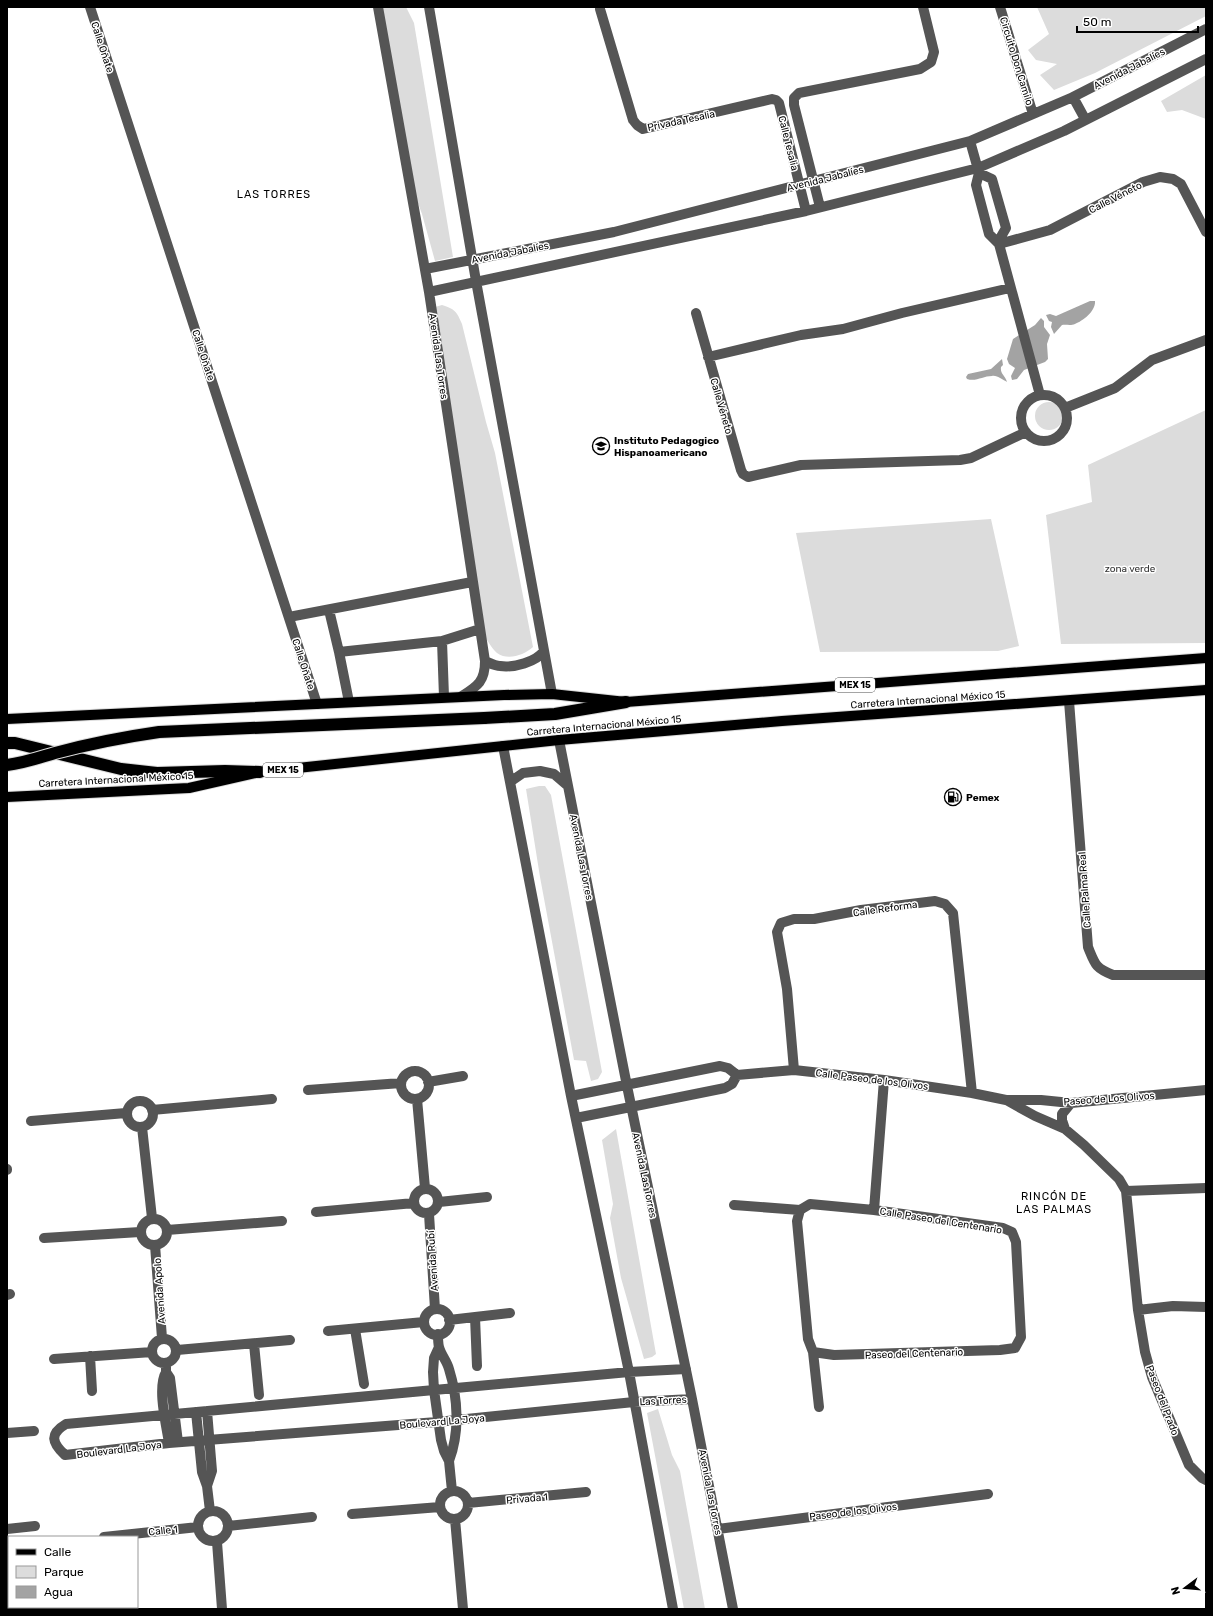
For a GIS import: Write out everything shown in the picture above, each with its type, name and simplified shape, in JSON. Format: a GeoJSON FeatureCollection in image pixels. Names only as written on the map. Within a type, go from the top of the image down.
{"type":"FeatureCollection","features":[{"type":"Feature","properties":{"kind":"highway","name":"MEX 15"},"geometry":{"type":"LineString","coordinates":[[7,765],[24,763],[129,736],[159,732],[554,714],[626,702]]}},
{"type":"Feature","properties":{"kind":"highway"},"geometry":{"type":"LineString","coordinates":[[7,743],[15,742],[121,769],[157,773],[225,771],[260,772]]}},
{"type":"Feature","properties":{"kind":"main road","name":"Carretera Internacional México 15"},"geometry":{"type":"LineString","coordinates":[[462,696],[552,694],[626,702],[1206,658]]}},
{"type":"Feature","properties":{"kind":"main road","name":"Carretera Internacional México 15"},"geometry":{"type":"LineString","coordinates":[[7,797],[189,788],[260,772],[559,740],[782,721],[1206,690]]}},
{"type":"Feature","properties":{"kind":"main road","name":"MEX 15"},"geometry":{"type":"LineString","coordinates":[[7,719],[462,696]]}},
{"type":"Feature","properties":{"kind":"street","name":"Calle Oñate"},"geometry":{"type":"LineString","coordinates":[[90,7],[317,704]]}},
{"type":"Feature","properties":{"kind":"street","name":"Avenida Las Torres"},"geometry":{"type":"LineString","coordinates":[[378,7],[429,292],[485,661],[485,671],[480,683],[462,696]]}},
{"type":"Feature","properties":{"kind":"street"},"geometry":{"type":"LineString","coordinates":[[429,7],[474,260],[476,281],[552,694]]}},
{"type":"Feature","properties":{"kind":"street","name":"Privada Tesalia"},"geometry":{"type":"LineString","coordinates":[[600,7],[633,120],[637,126],[643,129],[772,99],[776,100]]}},
{"type":"Feature","properties":{"kind":"street","name":"Calle Tesalia"},"geometry":{"type":"LineString","coordinates":[[820,207],[794,105],[794,98],[799,93],[920,69],[931,62],[934,52],[923,7]]}},
{"type":"Feature","properties":{"kind":"street","name":"Circuito Don Camilo"},"geometry":{"type":"LineString","coordinates":[[1000,7],[1033,114]]}},
{"type":"Feature","properties":{"kind":"street","name":"Avenida Jabalíes"},"geometry":{"type":"LineString","coordinates":[[425,269],[614,232],[970,141],[1073,97],[1206,29]]}},
{"type":"Feature","properties":{"kind":"street"},"geometry":{"type":"LineString","coordinates":[[429,292],[806,211],[978,170],[1064,130],[1206,59]]}},
{"type":"Feature","properties":{"kind":"street"},"geometry":{"type":"LineString","coordinates":[[1073,97],[1085,119]]}},
{"type":"Feature","properties":{"kind":"street","name":"Calle Tesalia"},"geometry":{"type":"LineString","coordinates":[[776,100],[779,103],[806,211]]}},
{"type":"Feature","properties":{"kind":"street"},"geometry":{"type":"LineString","coordinates":[[970,141],[978,170],[976,185],[989,234],[998,243],[1034,378],[1040,395]]}},
{"type":"Feature","properties":{"kind":"street"},"geometry":{"type":"LineString","coordinates":[[978,170],[992,179],[1006,228],[998,243]]}},
{"type":"Feature","properties":{"kind":"street","name":"Calle Véneto"},"geometry":{"type":"LineString","coordinates":[[998,243],[1050,230],[1143,182],[1160,177],[1173,179],[1181,184],[1206,232]]}},
{"type":"Feature","properties":{"kind":"street"},"geometry":{"type":"LineString","coordinates":[[696,313],[708,357],[801,335],[843,329],[902,313],[1010,288]]}},
{"type":"Feature","properties":{"kind":"street"},"geometry":{"type":"LineString","coordinates":[[1065,408],[1115,388],[1152,360],[1206,340]]}},
{"type":"Feature","properties":{"kind":"street","name":"Calle Véneto"},"geometry":{"type":"LineString","coordinates":[[708,357],[741,470],[743,474],[748,476],[801,465],[960,460],[971,458],[1026,432]]}},
{"type":"Feature","properties":{"kind":"street"},"geometry":{"type":"LineString","coordinates":[[1040,395],[1052,396],[1062,403],[1065,408],[1067,416],[1064,430],[1053,439],[1045,441],[1032,437],[1026,432],[1022,425],[1021,418],[1023,410],[1026,403],[1032,398],[1040,395]]}},
{"type":"Feature","properties":{"kind":"street"},"geometry":{"type":"LineString","coordinates":[[289,617],[472,582]]}},
{"type":"Feature","properties":{"kind":"street"},"geometry":{"type":"LineString","coordinates":[[329,610],[349,702]]}},
{"type":"Feature","properties":{"kind":"street"},"geometry":{"type":"LineString","coordinates":[[339,652],[442,641],[480,629]]}},
{"type":"Feature","properties":{"kind":"street"},"geometry":{"type":"LineString","coordinates":[[442,641],[444,697]]}},
{"type":"Feature","properties":{"kind":"street"},"geometry":{"type":"LineString","coordinates":[[485,661],[501,666],[509,666],[537,658],[544,651]]}},
{"type":"Feature","properties":{"kind":"street","name":"Calle Palma Real"},"geometry":{"type":"LineString","coordinates":[[1070,701],[1088,947],[1094,961],[1100,970],[1113,975],[1206,974]]}},
{"type":"Feature","properties":{"kind":"street","name":"Avenida Las Torres"},"geometry":{"type":"LineString","coordinates":[[559,740],[631,1108],[686,1369],[733,1609]]}},
{"type":"Feature","properties":{"kind":"street"},"geometry":{"type":"LineString","coordinates":[[503,746],[571,1096],[629,1372],[673,1609]]}},
{"type":"Feature","properties":{"kind":"street"},"geometry":{"type":"LineString","coordinates":[[510,782],[524,773],[540,771],[554,774],[568,786]]}},
{"type":"Feature","properties":{"kind":"street","name":"Calle Reforma"},"geometry":{"type":"LineString","coordinates":[[794,1070],[787,989],[778,932],[782,923],[794,919],[814,919],[861,910],[935,901],[945,904],[952,912],[972,1093]]}},
{"type":"Feature","properties":{"kind":"street"},"geometry":{"type":"LineString","coordinates":[[571,1096],[627,1086],[720,1066],[728,1068],[737,1075],[732,1084],[725,1088],[576,1118]]}},
{"type":"Feature","properties":{"kind":"street","name":"Calle Paseo de los Olivos"},"geometry":{"type":"LineString","coordinates":[[737,1075],[794,1070],[884,1080],[972,1093],[1006,1100]]}},
{"type":"Feature","properties":{"kind":"street"},"geometry":{"type":"LineString","coordinates":[[411,1072],[418,1072],[425,1076],[428,1082],[428,1090],[424,1096],[417,1099],[410,1099],[404,1095],[401,1089],[401,1083],[404,1076],[411,1072]]}},
{"type":"Feature","properties":{"kind":"street"},"geometry":{"type":"LineString","coordinates":[[428,1082],[463,1076]]}},
{"type":"Feature","properties":{"kind":"street"},"geometry":{"type":"LineString","coordinates":[[874,1210],[884,1080]]}},
{"type":"Feature","properties":{"kind":"street"},"geometry":{"type":"LineString","coordinates":[[308,1090],[401,1083]]}},
{"type":"Feature","properties":{"kind":"street","name":"Paseo de Los Olivos"},"geometry":{"type":"LineString","coordinates":[[1006,1100],[1041,1100],[1071,1103],[1206,1090]]}},
{"type":"Feature","properties":{"kind":"street"},"geometry":{"type":"LineString","coordinates":[[152,1110],[272,1099]]}},
{"type":"Feature","properties":{"kind":"street"},"geometry":{"type":"LineString","coordinates":[[417,1099],[424,1188]]}},
{"type":"Feature","properties":{"kind":"street"},"geometry":{"type":"LineString","coordinates":[[142,1100],[149,1104],[152,1110],[152,1118],[148,1124],[142,1127],[134,1126],[128,1121],[126,1113],[129,1106],[134,1101],[142,1100]]}},
{"type":"Feature","properties":{"kind":"street"},"geometry":{"type":"LineString","coordinates":[[1006,1100],[1035,1116],[1065,1129],[1114,1174],[1126,1191],[1206,1188]]}},
{"type":"Feature","properties":{"kind":"street"},"geometry":{"type":"LineString","coordinates":[[1065,1129],[1062,1114],[1071,1103]]}},
{"type":"Feature","properties":{"kind":"street"},"geometry":{"type":"LineString","coordinates":[[31,1121],[126,1113]]}},
{"type":"Feature","properties":{"kind":"street"},"geometry":{"type":"LineString","coordinates":[[142,1127],[152,1218]]}},
{"type":"Feature","properties":{"kind":"street"},"geometry":{"type":"LineString","coordinates":[[424,1188],[436,1194],[439,1202],[436,1210],[429,1214],[422,1213],[417,1210],[414,1203],[416,1195],[424,1188]]}},
{"type":"Feature","properties":{"kind":"street","name":"Paseo del Prado"},"geometry":{"type":"LineString","coordinates":[[1126,1191],[1138,1310],[1145,1352],[1152,1377],[1189,1465],[1206,1480]]}},
{"type":"Feature","properties":{"kind":"street"},"geometry":{"type":"LineString","coordinates":[[439,1202],[487,1197]]}},
{"type":"Feature","properties":{"kind":"street"},"geometry":{"type":"LineString","coordinates":[[316,1212],[414,1203]]}},
{"type":"Feature","properties":{"kind":"street","name":"Calle Paseo del Centenario"},"geometry":{"type":"LineString","coordinates":[[734,1205],[800,1210],[810,1204],[874,1210],[1003,1228],[1012,1232],[1016,1242],[1021,1337],[1014,1348]]}},
{"type":"Feature","properties":{"kind":"street"},"geometry":{"type":"LineString","coordinates":[[800,1210],[798,1221],[808,1339],[812,1352],[819,1407]]}},
{"type":"Feature","properties":{"kind":"street","name":"Avenida Rubí"},"geometry":{"type":"LineString","coordinates":[[429,1214],[435,1309]]}},
{"type":"Feature","properties":{"kind":"street"},"geometry":{"type":"LineString","coordinates":[[152,1218],[158,1219],[164,1223],[167,1230],[166,1236],[162,1242],[155,1245],[145,1242],[140,1232],[146,1221],[152,1218]]}},
{"type":"Feature","properties":{"kind":"street"},"geometry":{"type":"LineString","coordinates":[[167,1230],[282,1221]]}},
{"type":"Feature","properties":{"kind":"street"},"geometry":{"type":"LineString","coordinates":[[44,1238],[140,1232]]}},
{"type":"Feature","properties":{"kind":"street","name":"Avenida Apolo"},"geometry":{"type":"LineString","coordinates":[[155,1245],[162,1338]]}},
{"type":"Feature","properties":{"kind":"street"},"geometry":{"type":"LineString","coordinates":[[1138,1310],[1173,1306],[1206,1307]]}},
{"type":"Feature","properties":{"kind":"street"},"geometry":{"type":"LineString","coordinates":[[435,1309],[443,1310],[448,1316],[449,1320],[449,1324],[445,1331],[438,1334],[430,1333],[425,1327],[424,1322],[428,1312],[435,1309]]}},
{"type":"Feature","properties":{"kind":"street"},"geometry":{"type":"LineString","coordinates":[[449,1320],[510,1313]]}},
{"type":"Feature","properties":{"kind":"street"},"geometry":{"type":"LineString","coordinates":[[475,1317],[477,1366]]}},
{"type":"Feature","properties":{"kind":"street"},"geometry":{"type":"LineString","coordinates":[[328,1331],[424,1322]]}},
{"type":"Feature","properties":{"kind":"street"},"geometry":{"type":"LineString","coordinates":[[355,1329],[364,1384]]}},
{"type":"Feature","properties":{"kind":"street"},"geometry":{"type":"LineString","coordinates":[[438,1334],[439,1346],[449,1370],[453,1388],[457,1420],[454,1450],[449,1461]]}},
{"type":"Feature","properties":{"kind":"street"},"geometry":{"type":"LineString","coordinates":[[166,1367],[154,1358],[152,1352],[154,1343],[162,1338],[169,1339],[175,1344],[177,1350],[174,1359],[166,1367],[163,1378],[162,1395],[170,1414],[173,1442]]}},
{"type":"Feature","properties":{"kind":"street"},"geometry":{"type":"LineString","coordinates":[[177,1350],[290,1340]]}},
{"type":"Feature","properties":{"kind":"street"},"geometry":{"type":"LineString","coordinates":[[254,1344],[259,1395]]}},
{"type":"Feature","properties":{"kind":"street"},"geometry":{"type":"LineString","coordinates":[[439,1346],[434,1358],[434,1390],[437,1422],[444,1451],[449,1461],[452,1491]]}},
{"type":"Feature","properties":{"kind":"street","name":"Paseo del Centenario"},"geometry":{"type":"LineString","coordinates":[[812,1352],[834,1355],[1000,1350],[1014,1348]]}},
{"type":"Feature","properties":{"kind":"street"},"geometry":{"type":"LineString","coordinates":[[54,1359],[152,1352]]}},
{"type":"Feature","properties":{"kind":"street"},"geometry":{"type":"LineString","coordinates":[[90,1356],[92,1391]]}},
{"type":"Feature","properties":{"kind":"street"},"geometry":{"type":"LineString","coordinates":[[629,1372],[686,1369]]}},
{"type":"Feature","properties":{"kind":"street","name":"Boulevard La Joya"},"geometry":{"type":"LineString","coordinates":[[629,1372],[66,1424],[57,1429],[54,1437],[56,1447],[65,1455],[173,1442],[437,1422],[634,1402]]}},
{"type":"Feature","properties":{"kind":"street","name":"Las Torres"},"geometry":{"type":"LineString","coordinates":[[634,1402],[692,1399]]}},
{"type":"Feature","properties":{"kind":"street"},"geometry":{"type":"LineString","coordinates":[[207,1411],[212,1471],[207,1486]]}},
{"type":"Feature","properties":{"kind":"street"},"geometry":{"type":"LineString","coordinates":[[196,1412],[202,1472],[207,1486],[210,1511]]}},
{"type":"Feature","properties":{"kind":"street"},"geometry":{"type":"LineString","coordinates":[[7,1433],[34,1431]]}},
{"type":"Feature","properties":{"kind":"street"},"geometry":{"type":"LineString","coordinates":[[452,1491],[459,1492],[465,1496],[468,1503],[467,1511],[462,1516],[455,1519],[448,1518],[442,1514],[440,1507],[441,1500],[445,1494],[452,1491]]}},
{"type":"Feature","properties":{"kind":"street","name":"Privada 1"},"geometry":{"type":"LineString","coordinates":[[468,1503],[586,1492]]}},
{"type":"Feature","properties":{"kind":"street","name":"Paseo de los Olivos"},"geometry":{"type":"LineString","coordinates":[[718,1529],[988,1494]]}},
{"type":"Feature","properties":{"kind":"street"},"geometry":{"type":"LineString","coordinates":[[352,1514],[440,1507]]}},
{"type":"Feature","properties":{"kind":"street"},"geometry":{"type":"LineString","coordinates":[[210,1511],[216,1511],[223,1514],[227,1520],[228,1526],[227,1533],[223,1539],[217,1542],[210,1542],[203,1539],[199,1533],[198,1526],[199,1520],[203,1514],[210,1511]]}},
{"type":"Feature","properties":{"kind":"street"},"geometry":{"type":"LineString","coordinates":[[228,1526],[312,1517]]}},
{"type":"Feature","properties":{"kind":"street"},"geometry":{"type":"LineString","coordinates":[[455,1519],[463,1609]]}},
{"type":"Feature","properties":{"kind":"street"},"geometry":{"type":"LineString","coordinates":[[7,1529],[35,1526]]}},
{"type":"Feature","properties":{"kind":"street","name":"Calle 1"},"geometry":{"type":"LineString","coordinates":[[113,1536],[198,1526]]}},
{"type":"Feature","properties":{"kind":"street"},"geometry":{"type":"LineString","coordinates":[[217,1542],[222,1609]]}},
{"type":"Feature","properties":{"kind":"green space"},"geometry":{"type":"Polygon","coordinates":[[[374,7],[406,7],[414,23],[453,257],[435,261],[422,214],[406,171],[374,7]]]}},
{"type":"Feature","properties":{"kind":"green space"},"geometry":{"type":"Polygon","coordinates":[[[1037,7],[1206,7],[1206,16],[1095,73],[1054,90],[1040,75],[1057,64],[1036,60],[1028,50],[1049,34],[1037,7]]]}},
{"type":"Feature","properties":{"kind":"green space"},"geometry":{"type":"Polygon","coordinates":[[[1206,75],[1206,119],[1182,110],[1167,112],[1161,101],[1206,75]]]}},
{"type":"Feature","properties":{"kind":"green space"},"geometry":{"type":"Polygon","coordinates":[[[442,305],[455,312],[462,324],[495,453],[533,647],[521,655],[506,657],[497,653],[480,629],[435,307],[442,305]]]}},
{"type":"Feature","properties":{"kind":"green space"},"geometry":{"type":"Polygon","coordinates":[[[1049,402],[1059,406],[1063,416],[1059,426],[1049,430],[1039,426],[1035,416],[1039,406],[1049,402]]]}},
{"type":"Feature","properties":{"kind":"green space","name":"zona verde"},"geometry":{"type":"Polygon","coordinates":[[[1206,410],[1206,643],[1061,644],[1046,515],[1092,502],[1088,465],[1206,410]]]}},
{"type":"Feature","properties":{"kind":"green space"},"geometry":{"type":"Polygon","coordinates":[[[991,519],[1019,646],[998,651],[820,652],[796,533],[991,519]]]}},
{"type":"Feature","properties":{"kind":"green space"},"geometry":{"type":"Polygon","coordinates":[[[545,786],[551,795],[602,1072],[598,1079],[591,1081],[586,1061],[574,1060],[540,877],[526,789],[545,786]]]}},
{"type":"Feature","properties":{"kind":"green space"},"geometry":{"type":"Polygon","coordinates":[[[616,1129],[656,1354],[652,1357],[644,1359],[621,1278],[610,1218],[613,1204],[602,1140],[616,1129]]]}},
{"type":"Feature","properties":{"kind":"green space"},"geometry":{"type":"Polygon","coordinates":[[[658,1409],[672,1455],[680,1471],[705,1609],[684,1609],[647,1413],[658,1409]]]}},
{"type":"Feature","properties":{"kind":"water"},"geometry":{"type":"Polygon","coordinates":[[[1090,301],[1095,301],[1095,305],[1091,312],[1082,321],[1071,325],[1062,325],[1054,334],[1051,327],[1052,322],[1049,321],[1046,315],[1050,314],[1056,316],[1090,301]]]}},
{"type":"Feature","properties":{"kind":"water"},"geometry":{"type":"Polygon","coordinates":[[[1041,318],[1044,321],[1044,327],[1050,335],[1047,344],[1048,359],[1045,362],[1024,370],[1017,379],[1012,380],[1011,376],[1015,368],[1009,364],[1007,359],[1013,339],[1035,325],[1041,318]]]}},
{"type":"Feature","properties":{"kind":"water"},"geometry":{"type":"Polygon","coordinates":[[[1002,359],[1003,365],[1001,367],[1001,371],[1007,382],[994,376],[973,380],[967,379],[966,377],[968,374],[991,369],[1002,359]]]}},
{"type":"Feature","properties":{"kind":"place","name":"Instituto Pedagogico Hispanoamericano"},"geometry":{"type":"Point","coordinates":[601,446]}},
{"type":"Feature","properties":{"kind":"place","name":"Pemex"},"geometry":{"type":"Point","coordinates":[953,797]}},
{"type":"Feature","properties":{"kind":"district","name":"LAS TORRES"},"geometry":{"type":"Point","coordinates":[274,194]}},
{"type":"Feature","properties":{"kind":"district","name":"RINCÓN DE LAS PALMAS"},"geometry":{"type":"Point","coordinates":[1054,1202]}}]}
